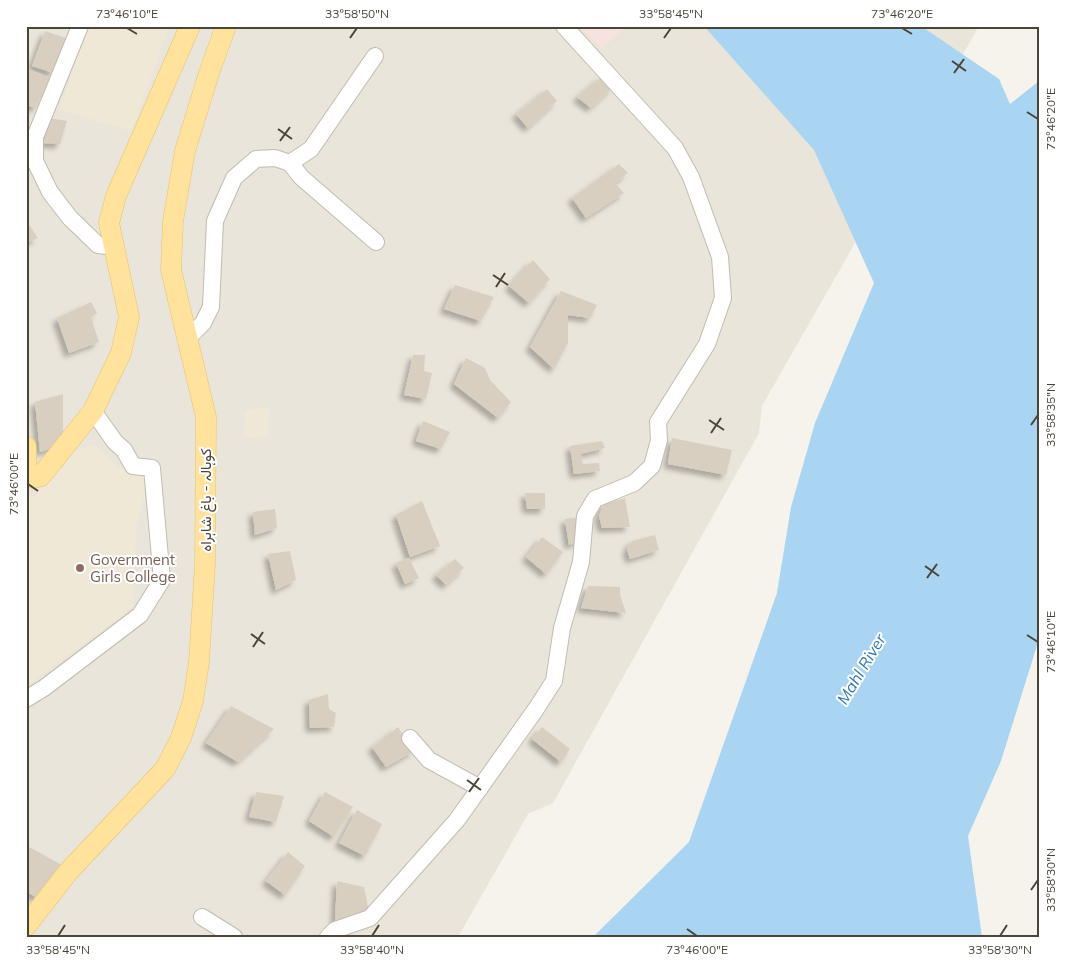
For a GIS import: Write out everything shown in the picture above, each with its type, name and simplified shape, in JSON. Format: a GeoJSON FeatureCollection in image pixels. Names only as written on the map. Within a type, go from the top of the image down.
{"type":"FeatureCollection","features":[{"type":"Feature","properties":{"kind":"main road"},"geometry":{"type":"LineString","coordinates":[[26,446],[27,474],[33,478],[41,476],[93,411],[121,354],[129,317],[109,223],[116,196],[190,26]]}},
{"type":"Feature","properties":{"kind":"main road","name":"کوہالہ - باغ شاہراہ"},"geometry":{"type":"LineString","coordinates":[[26,926],[68,872],[165,769],[181,738],[193,701],[200,662],[205,564],[206,417],[171,270],[173,221],[185,151],[209,73],[226,26]]}},
{"type":"Feature","properties":{"kind":"street"},"geometry":{"type":"LineString","coordinates":[[80,26],[35,137],[35,162],[50,192],[70,218],[98,245],[114,247]]}},
{"type":"Feature","properties":{"kind":"street"},"geometry":{"type":"LineString","coordinates":[[328,937],[335,930],[370,918],[457,820],[554,681],[562,628],[581,562],[585,516],[595,498],[634,483],[652,466],[659,440],[658,422],[707,344],[723,298],[720,257],[691,176],[675,148],[564,26]]}},
{"type":"Feature","properties":{"kind":"street"},"geometry":{"type":"LineString","coordinates":[[290,163],[311,150],[375,56]]}},
{"type":"Feature","properties":{"kind":"street"},"geometry":{"type":"LineString","coordinates":[[188,339],[203,323],[211,307],[216,222],[234,178],[256,159],[275,158],[290,163],[301,177],[376,242]]}},
{"type":"Feature","properties":{"kind":"street"},"geometry":{"type":"LineString","coordinates":[[26,699],[44,688],[140,615],[162,580],[152,468],[133,466],[124,450],[115,442],[93,411]]}},
{"type":"Feature","properties":{"kind":"street"},"geometry":{"type":"LineString","coordinates":[[410,738],[429,760],[480,788]]}},
{"type":"Feature","properties":{"kind":"street"},"geometry":{"type":"LineString","coordinates":[[202,917],[234,937]]}},
{"type":"Feature","properties":{"kind":"shaded area"},"geometry":{"type":"Polygon","coordinates":[[[26,26],[979,26],[762,406],[759,433],[553,803],[528,814],[458,937],[26,937],[26,26]]]}},
{"type":"Feature","properties":{"kind":"shaded area"},"geometry":{"type":"Polygon","coordinates":[[[86,26],[169,26],[132,131],[60,110],[86,26]]]}},
{"type":"Feature","properties":{"kind":"shaded area"},"geometry":{"type":"Polygon","coordinates":[[[579,26],[627,26],[602,49],[579,26]]]}},
{"type":"Feature","properties":{"kind":"shaded area"},"geometry":{"type":"Polygon","coordinates":[[[269,407],[268,436],[244,438],[245,410],[269,407]]]}},
{"type":"Feature","properties":{"kind":"shaded area","name":"Government Girls College"},"geometry":{"type":"Polygon","coordinates":[[[96,445],[117,468],[151,470],[136,527],[133,608],[26,686],[26,495],[35,496],[72,452],[96,445]]]}},
{"type":"Feature","properties":{"kind":"water","name":"Mahl River"},"geometry":{"type":"Polygon","coordinates":[[[704,26],[921,26],[999,79],[1010,104],[1039,81],[1039,639],[1001,761],[968,836],[982,937],[593,937],[689,842],[777,593],[791,507],[815,423],[874,283],[814,150],[704,26]]]}},
{"type":"Feature","properties":{"kind":"building"},"geometry":{"type":"Polygon","coordinates":[[[45,31],[66,38],[53,73],[32,66],[45,31]]]}},
{"type":"Feature","properties":{"kind":"building"},"geometry":{"type":"Polygon","coordinates":[[[26,68],[50,78],[36,108],[26,105],[26,68]]]}},
{"type":"Feature","properties":{"kind":"building"},"geometry":{"type":"Polygon","coordinates":[[[602,76],[613,87],[591,108],[577,97],[602,76]]]}},
{"type":"Feature","properties":{"kind":"building"},"geometry":{"type":"Polygon","coordinates":[[[547,89],[557,101],[528,128],[516,114],[547,89]]]}},
{"type":"Feature","properties":{"kind":"building"},"geometry":{"type":"Polygon","coordinates":[[[49,118],[67,121],[60,144],[44,143],[49,118]]]}},
{"type":"Feature","properties":{"kind":"building"},"geometry":{"type":"Polygon","coordinates":[[[619,164],[628,173],[615,183],[624,193],[586,218],[572,198],[619,164]]]}},
{"type":"Feature","properties":{"kind":"building"},"geometry":{"type":"Polygon","coordinates":[[[26,220],[38,238],[26,243],[26,220]]]}},
{"type":"Feature","properties":{"kind":"building"},"geometry":{"type":"Polygon","coordinates":[[[533,260],[550,279],[529,303],[509,286],[533,260]]]}},
{"type":"Feature","properties":{"kind":"building"},"geometry":{"type":"Polygon","coordinates":[[[455,285],[494,297],[481,321],[444,309],[455,285]]]}},
{"type":"Feature","properties":{"kind":"building"},"geometry":{"type":"Polygon","coordinates":[[[561,291],[597,305],[590,318],[568,315],[568,343],[554,369],[530,347],[561,291]]]}},
{"type":"Feature","properties":{"kind":"building"},"geometry":{"type":"Polygon","coordinates":[[[91,302],[97,313],[91,317],[99,342],[69,353],[57,318],[91,302]]]}},
{"type":"Feature","properties":{"kind":"building"},"geometry":{"type":"Polygon","coordinates":[[[413,355],[425,355],[424,371],[432,373],[426,399],[404,395],[413,355]]]}},
{"type":"Feature","properties":{"kind":"building"},"geometry":{"type":"Polygon","coordinates":[[[466,358],[485,368],[490,380],[511,402],[498,418],[454,384],[466,358]]]}},
{"type":"Feature","properties":{"kind":"building"},"geometry":{"type":"Polygon","coordinates":[[[63,394],[63,445],[40,452],[35,402],[63,394]]]}},
{"type":"Feature","properties":{"kind":"building"},"geometry":{"type":"Polygon","coordinates":[[[423,421],[450,432],[441,449],[416,441],[423,421]]]}},
{"type":"Feature","properties":{"kind":"building"},"geometry":{"type":"Polygon","coordinates":[[[672,438],[732,450],[726,475],[668,464],[672,438]]]}},
{"type":"Feature","properties":{"kind":"building"},"geometry":{"type":"Polygon","coordinates":[[[602,441],[605,448],[581,454],[583,464],[599,463],[600,471],[574,474],[570,446],[602,441]]]}},
{"type":"Feature","properties":{"kind":"building"},"geometry":{"type":"Polygon","coordinates":[[[525,493],[545,493],[545,509],[527,509],[525,493]]]}},
{"type":"Feature","properties":{"kind":"building"},"geometry":{"type":"Polygon","coordinates":[[[625,498],[630,527],[602,528],[599,516],[604,504],[625,498]]]}},
{"type":"Feature","properties":{"kind":"building"},"geometry":{"type":"Polygon","coordinates":[[[422,501],[440,546],[410,557],[396,515],[422,501]]]}},
{"type":"Feature","properties":{"kind":"building"},"geometry":{"type":"Polygon","coordinates":[[[275,509],[277,528],[255,535],[253,512],[275,509]]]}},
{"type":"Feature","properties":{"kind":"building"},"geometry":{"type":"Polygon","coordinates":[[[581,517],[581,540],[569,545],[565,519],[581,517]]]}},
{"type":"Feature","properties":{"kind":"building"},"geometry":{"type":"Polygon","coordinates":[[[655,535],[659,550],[630,559],[627,549],[632,541],[655,535]]]}},
{"type":"Feature","properties":{"kind":"building"},"geometry":{"type":"Polygon","coordinates":[[[542,537],[563,552],[546,574],[526,557],[542,537]]]}},
{"type":"Feature","properties":{"kind":"building"},"geometry":{"type":"Polygon","coordinates":[[[290,551],[296,580],[276,590],[268,554],[290,551]]]}},
{"type":"Feature","properties":{"kind":"building"},"geometry":{"type":"Polygon","coordinates":[[[409,558],[419,578],[405,584],[396,563],[409,558]]]}},
{"type":"Feature","properties":{"kind":"building"},"geometry":{"type":"Polygon","coordinates":[[[455,559],[464,568],[446,585],[436,575],[455,559]]]}},
{"type":"Feature","properties":{"kind":"building"},"geometry":{"type":"Polygon","coordinates":[[[588,586],[620,587],[620,595],[626,613],[581,608],[588,586]]]}},
{"type":"Feature","properties":{"kind":"building"},"geometry":{"type":"Polygon","coordinates":[[[328,694],[329,709],[336,713],[334,727],[310,728],[309,700],[328,694]]]}},
{"type":"Feature","properties":{"kind":"building"},"geometry":{"type":"Polygon","coordinates":[[[231,706],[274,729],[238,762],[206,743],[231,706]]]}},
{"type":"Feature","properties":{"kind":"building"},"geometry":{"type":"Polygon","coordinates":[[[398,727],[414,751],[386,767],[372,747],[398,727]]]}},
{"type":"Feature","properties":{"kind":"building"},"geometry":{"type":"Polygon","coordinates":[[[542,727],[570,749],[561,762],[532,739],[542,727]]]}},
{"type":"Feature","properties":{"kind":"building"},"geometry":{"type":"Polygon","coordinates":[[[256,792],[284,796],[276,822],[249,817],[256,792]]]}},
{"type":"Feature","properties":{"kind":"building"},"geometry":{"type":"Polygon","coordinates":[[[325,792],[353,807],[334,837],[309,821],[325,792]]]}},
{"type":"Feature","properties":{"kind":"building"},"geometry":{"type":"Polygon","coordinates":[[[357,810],[382,824],[365,856],[339,843],[357,810]]]}},
{"type":"Feature","properties":{"kind":"building"},"geometry":{"type":"Polygon","coordinates":[[[29,847],[64,866],[37,898],[26,891],[26,850],[29,847]]]}},
{"type":"Feature","properties":{"kind":"building"},"geometry":{"type":"Polygon","coordinates":[[[288,852],[305,866],[285,895],[266,881],[288,852]]]}},
{"type":"Feature","properties":{"kind":"building"},"geometry":{"type":"Polygon","coordinates":[[[337,881],[364,887],[369,912],[335,921],[337,881]]]}},
{"type":"Feature","properties":{"kind":"place","name":"Government Girls College"},"geometry":{"type":"Point","coordinates":[80,568]}}]}
